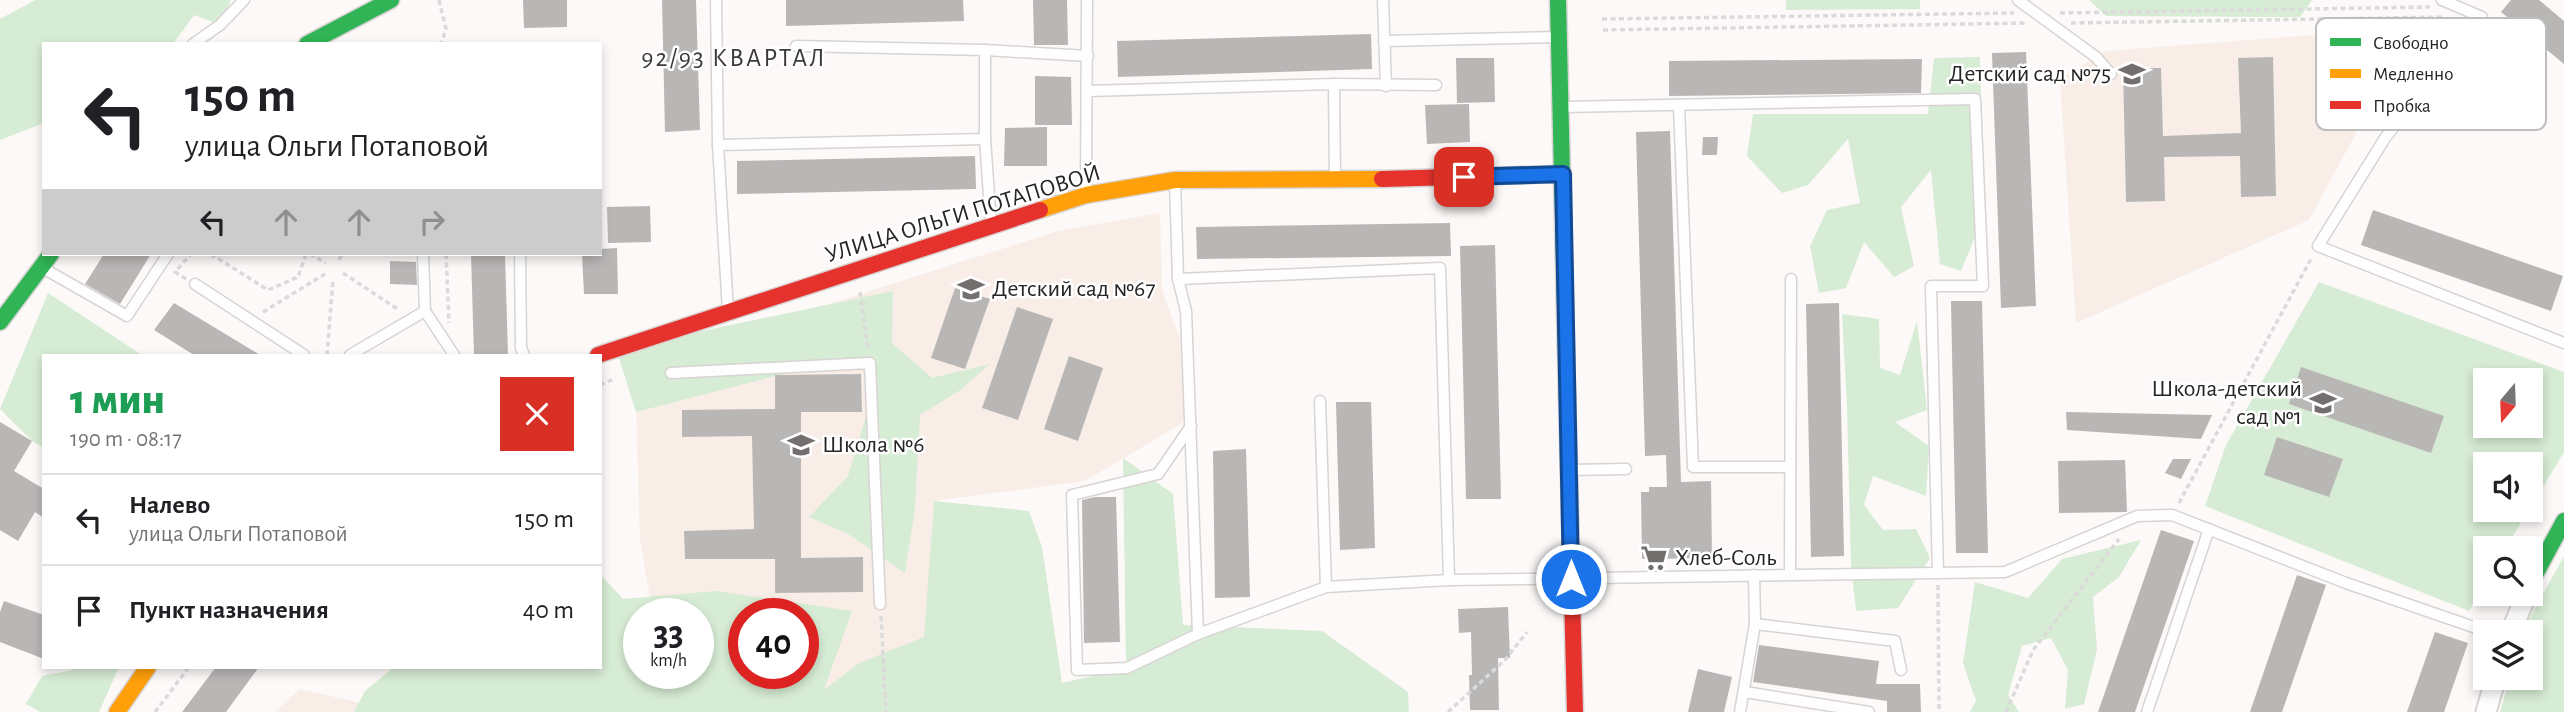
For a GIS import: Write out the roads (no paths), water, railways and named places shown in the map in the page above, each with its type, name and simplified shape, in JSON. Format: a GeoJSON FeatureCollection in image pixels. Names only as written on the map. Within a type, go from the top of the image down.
{"type":"FeatureCollection","features":[{"type":"Feature","properties":{"kind":"street"},"geometry":{"type":"LineString","coordinates":[[310,42],[365,6],[391,0]]}},
{"type":"Feature","properties":{"kind":"street"},"geometry":{"type":"LineString","coordinates":[[1558,0],[1574,712]]}},
{"type":"Feature","properties":{"kind":"street","name":"УЛИЦА ОЛЬГИ ПОТАПОВОЙ"},"geometry":{"type":"LineString","coordinates":[[600,354],[1086,195],[1175,180],[1335,180],[1563,174]]}},
{"type":"Feature","properties":{"kind":"street"},"geometry":{"type":"LineString","coordinates":[[0,322],[46,260]]}},
{"type":"Feature","properties":{"kind":"street"},"geometry":{"type":"LineString","coordinates":[[2543,560],[2564,522]]}},
{"type":"Feature","properties":{"kind":"street"},"geometry":{"type":"LineString","coordinates":[[117,712],[147,669]]}},
{"type":"Feature","properties":{"kind":"street"},"geometry":{"type":"LineString","coordinates":[[2486,712],[2492,690]]}},
{"type":"Feature","properties":{"kind":"lane"},"geometry":{"type":"LineString","coordinates":[[196,42],[220,25],[244,0]]}},
{"type":"Feature","properties":{"kind":"lane"},"geometry":{"type":"LineString","coordinates":[[716,0],[718,145],[728,312]]}},
{"type":"Feature","properties":{"kind":"lane"},"geometry":{"type":"LineString","coordinates":[[1086,195],[1087,0]]}},
{"type":"Feature","properties":{"kind":"lane"},"geometry":{"type":"LineString","coordinates":[[1383,0],[1386,86]]}},
{"type":"Feature","properties":{"kind":"lane"},"geometry":{"type":"LineString","coordinates":[[2018,0],[2096,57],[2111,74]]}},
{"type":"Feature","properties":{"kind":"lane"},"geometry":{"type":"LineString","coordinates":[[2442,0],[2481,18]]}},
{"type":"Feature","properties":{"kind":"lane"},"geometry":{"type":"LineString","coordinates":[[1384,41],[1559,37]]}},
{"type":"Feature","properties":{"kind":"lane"},"geometry":{"type":"LineString","coordinates":[[796,46],[985,50],[1088,56]]}},
{"type":"Feature","properties":{"kind":"lane"},"geometry":{"type":"LineString","coordinates":[[985,50],[985,139],[991,225]]}},
{"type":"Feature","properties":{"kind":"lane"},"geometry":{"type":"LineString","coordinates":[[1088,91],[1334,84],[1437,85]]}},
{"type":"Feature","properties":{"kind":"lane"},"geometry":{"type":"LineString","coordinates":[[1334,84],[1335,180]]}},
{"type":"Feature","properties":{"kind":"lane"},"geometry":{"type":"LineString","coordinates":[[1561,107],[1975,99],[1983,286],[1931,286],[1938,573]]}},
{"type":"Feature","properties":{"kind":"lane"},"geometry":{"type":"LineString","coordinates":[[1679,106],[1693,467],[1790,467]]}},
{"type":"Feature","properties":{"kind":"lane"},"geometry":{"type":"LineString","coordinates":[[2391,130],[2318,246],[2564,343]]}},
{"type":"Feature","properties":{"kind":"lane"},"geometry":{"type":"LineString","coordinates":[[718,145],[985,139]]}},
{"type":"Feature","properties":{"kind":"lane"},"geometry":{"type":"LineString","coordinates":[[1175,180],[1178,279],[1186,311],[1199,634]]}},
{"type":"Feature","properties":{"kind":"lane"},"geometry":{"type":"LineString","coordinates":[[46,260],[127,316],[167,256]]}},
{"type":"Feature","properties":{"kind":"lane"},"geometry":{"type":"LineString","coordinates":[[423,256],[425,311],[452,352]]}},
{"type":"Feature","properties":{"kind":"lane"},"geometry":{"type":"LineString","coordinates":[[520,256],[521,348],[524,354]]}},
{"type":"Feature","properties":{"kind":"lane"},"geometry":{"type":"LineString","coordinates":[[1178,279],[1440,268],[1449,580]]}},
{"type":"Feature","properties":{"kind":"lane"},"geometry":{"type":"LineString","coordinates":[[1790,574],[1791,279]]}},
{"type":"Feature","properties":{"kind":"lane"},"geometry":{"type":"LineString","coordinates":[[195,284],[302,354]]}},
{"type":"Feature","properties":{"kind":"lane"},"geometry":{"type":"LineString","coordinates":[[353,354],[425,311]]}},
{"type":"Feature","properties":{"kind":"lane"},"geometry":{"type":"LineString","coordinates":[[671,373],[870,363],[880,604]]}},
{"type":"Feature","properties":{"kind":"lane"},"geometry":{"type":"LineString","coordinates":[[1320,401],[1326,587]]}},
{"type":"Feature","properties":{"kind":"lane"},"geometry":{"type":"LineString","coordinates":[[1191,426],[1158,474],[1072,495],[1077,670],[1127,668],[1199,634],[1326,587],[1449,580],[2005,572],[2137,516],[2172,515],[2346,583],[2473,627]]}},
{"type":"Feature","properties":{"kind":"lane"},"geometry":{"type":"LineString","coordinates":[[1570,470],[1626,469]]}},
{"type":"Feature","properties":{"kind":"lane"},"geometry":{"type":"LineString","coordinates":[[2147,712],[2209,529]]}},
{"type":"Feature","properties":{"kind":"lane"},"geometry":{"type":"LineString","coordinates":[[1741,712],[1755,624],[1754,575]]}},
{"type":"Feature","properties":{"kind":"lane"},"geometry":{"type":"LineString","coordinates":[[1755,624],[1895,641],[1901,670]]}},
{"type":"Feature","properties":{"kind":"lane"},"geometry":{"type":"LineString","coordinates":[[1745,692],[1869,712]]}},
{"type":"Feature","properties":{"kind":"place","name":"Детский сад №75"},"geometry":{"type":"Point","coordinates":[2132,74]}},
{"type":"Feature","properties":{"kind":"place","name":"Детский сад №67"},"geometry":{"type":"Point","coordinates":[971,289]}},
{"type":"Feature","properties":{"kind":"place","name":"Школа-детский сад №1"},"geometry":{"type":"Point","coordinates":[2323,403]}},
{"type":"Feature","properties":{"kind":"place","name":"Школа №6"},"geometry":{"type":"Point","coordinates":[801,445]}},
{"type":"Feature","properties":{"kind":"place","name":"Хлеб-Соль"},"geometry":{"type":"Point","coordinates":[1654,558]}},
{"type":"Feature","properties":{"kind":"district","name":"92/93 КВАРТАЛ"},"geometry":{"type":"Point","coordinates":[734,58]}}]}
